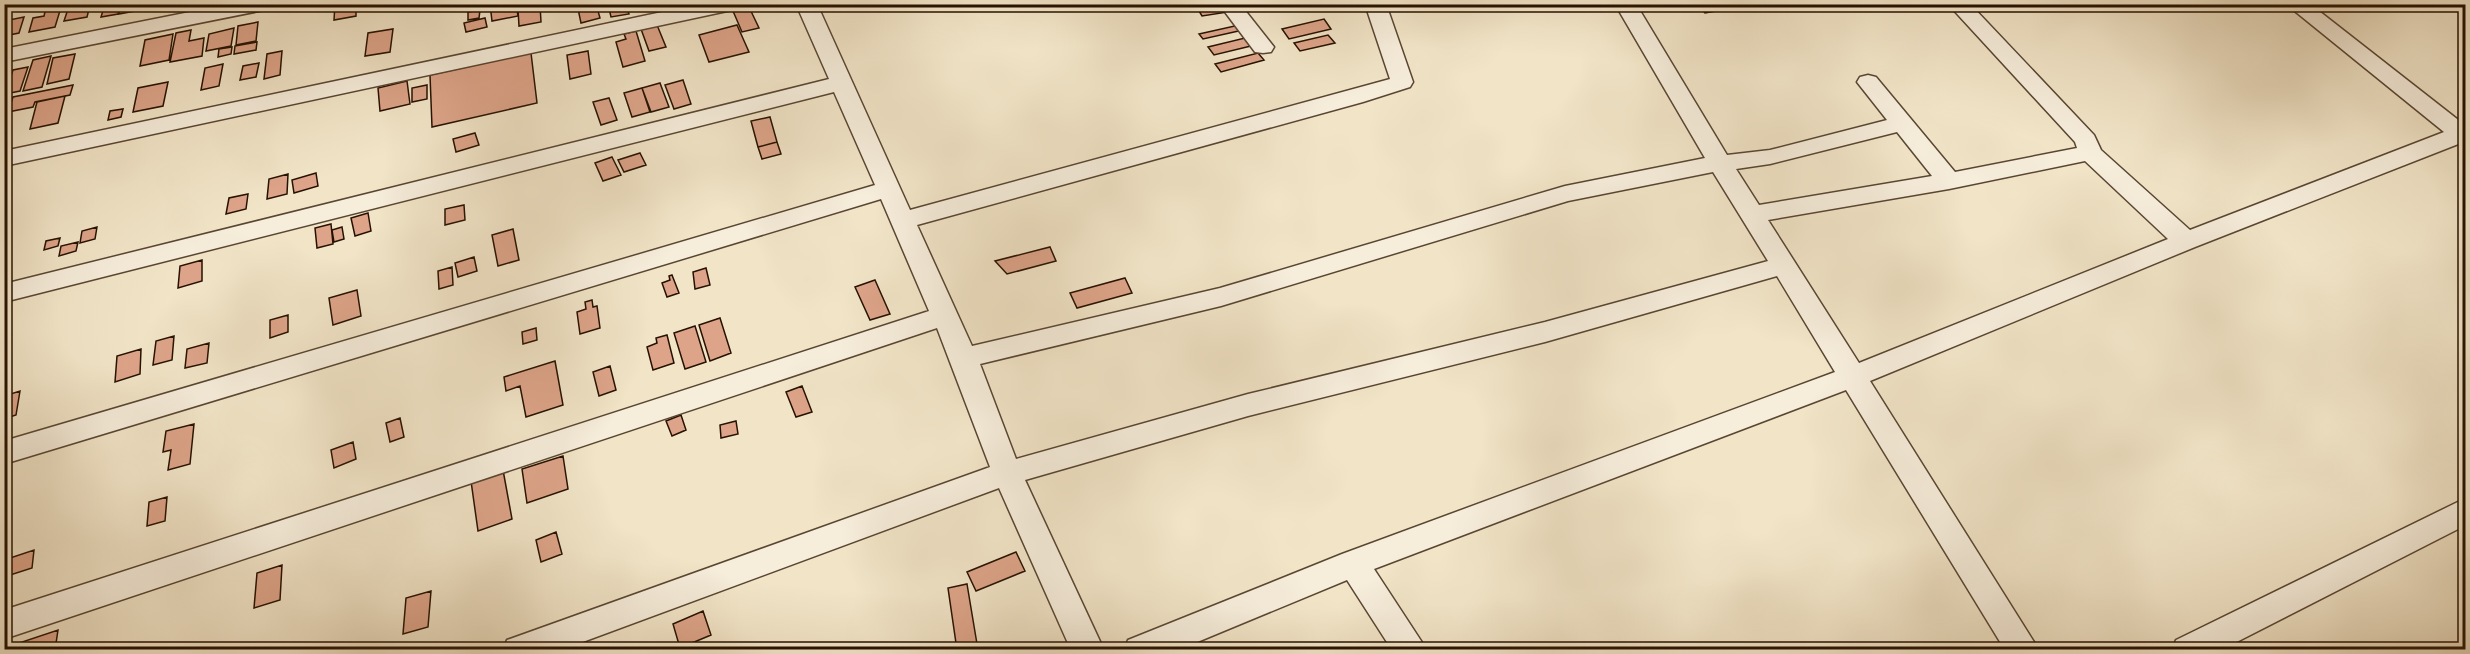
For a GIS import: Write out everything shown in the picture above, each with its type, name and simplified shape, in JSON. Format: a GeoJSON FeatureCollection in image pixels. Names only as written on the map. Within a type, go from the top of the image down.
{"type":"FeatureCollection","features":[{"type":"Feature","properties":{"kind":"street"},"geometry":{"type":"LineString","coordinates":[[4,56],[264,4]]}},
{"type":"Feature","properties":{"kind":"street"},"geometry":{"type":"LineString","coordinates":[[4,159],[732,4]]}},
{"type":"Feature","properties":{"kind":"street"},"geometry":{"type":"LineString","coordinates":[[806,4],[943,316],[964,358],[1007,473],[1088,650]]}},
{"type":"Feature","properties":{"kind":"street"},"geometry":{"type":"LineString","coordinates":[[1229,4],[1263,47]]}},
{"type":"Feature","properties":{"kind":"street"},"geometry":{"type":"LineString","coordinates":[[902,221],[1402,82],[1375,4]]}},
{"type":"Feature","properties":{"kind":"street"},"geometry":{"type":"LineString","coordinates":[[1625,4],[1720,162],[2023,650]]}},
{"type":"Feature","properties":{"kind":"street"},"geometry":{"type":"LineString","coordinates":[[1958,4],[2086,140],[2090,153],[2186,241]]}},
{"type":"Feature","properties":{"kind":"street"},"geometry":{"type":"LineString","coordinates":[[2296,4],[2463,133]]}},
{"type":"Feature","properties":{"kind":"street"},"geometry":{"type":"LineString","coordinates":[[1868,82],[1949,182]]}},
{"type":"Feature","properties":{"kind":"street"},"geometry":{"type":"LineString","coordinates":[[4,293],[841,83]]}},
{"type":"Feature","properties":{"kind":"street"},"geometry":{"type":"LineString","coordinates":[[964,358],[1221,297],[1565,194],[1720,162],[1770,157],[1900,123]]}},
{"type":"Feature","properties":{"kind":"street"},"geometry":{"type":"LineString","coordinates":[[1140,650],[1353,563],[1854,376],[2186,241],[2463,133]]}},
{"type":"Feature","properties":{"kind":"street"},"geometry":{"type":"LineString","coordinates":[[1753,214],[1949,182],[2090,153]]}},
{"type":"Feature","properties":{"kind":"street"},"geometry":{"type":"LineString","coordinates":[[4,453],[888,189]]}},
{"type":"Feature","properties":{"kind":"street"},"geometry":{"type":"LineString","coordinates":[[519,650],[1007,473],[1248,405],[1545,332],[1785,265]]}},
{"type":"Feature","properties":{"kind":"street"},"geometry":{"type":"LineString","coordinates":[[4,625],[943,316]]}},
{"type":"Feature","properties":{"kind":"street"},"geometry":{"type":"LineString","coordinates":[[2188,650],[2466,510]]}},
{"type":"Feature","properties":{"kind":"street"},"geometry":{"type":"LineString","coordinates":[[1353,563],[1411,650]]}},
{"type":"Feature","properties":{"kind":"building"},"geometry":{"type":"Polygon","coordinates":[[[47,4],[62,4],[55,27],[29,32],[33,18],[44,16],[47,4]]]}},
{"type":"Feature","properties":{"kind":"building"},"geometry":{"type":"Polygon","coordinates":[[[105,4],[120,4],[118,14],[101,17],[105,4]]]}},
{"type":"Feature","properties":{"kind":"building"},"geometry":{"type":"Polygon","coordinates":[[[121,4],[141,4],[140,10],[119,14],[121,4]]]}},
{"type":"Feature","properties":{"kind":"building"},"geometry":{"type":"Polygon","coordinates":[[[335,4],[356,4],[356,16],[334,20],[335,4]]]}},
{"type":"Feature","properties":{"kind":"building"},"geometry":{"type":"Polygon","coordinates":[[[490,4],[516,4],[518,16],[492,21],[490,4]]]}},
{"type":"Feature","properties":{"kind":"building"},"geometry":{"type":"Polygon","coordinates":[[[577,4],[596,4],[600,18],[581,23],[577,4]]]}},
{"type":"Feature","properties":{"kind":"building"},"geometry":{"type":"Polygon","coordinates":[[[608,4],[626,4],[629,14],[611,17],[608,4]]]}},
{"type":"Feature","properties":{"kind":"building"},"geometry":{"type":"Polygon","coordinates":[[[1170,4],[1207,4],[1174,11],[1170,4]]]}},
{"type":"Feature","properties":{"kind":"building"},"geometry":{"type":"Polygon","coordinates":[[[1270,4],[1311,4],[1311,5],[1275,11],[1270,4]]]}},
{"type":"Feature","properties":{"kind":"building"},"geometry":{"type":"Polygon","coordinates":[[[1697,4],[1756,4],[1705,13],[1697,4]]]}},
{"type":"Feature","properties":{"kind":"building"},"geometry":{"type":"Polygon","coordinates":[[[90,5],[87,17],[64,21],[68,9],[90,5]]]}},
{"type":"Feature","properties":{"kind":"building"},"geometry":{"type":"Polygon","coordinates":[[[540,5],[541,22],[519,26],[518,9],[540,5]]]}},
{"type":"Feature","properties":{"kind":"building"},"geometry":{"type":"Polygon","coordinates":[[[749,7],[759,28],[742,32],[733,11],[749,7]]]}},
{"type":"Feature","properties":{"kind":"building"},"geometry":{"type":"Polygon","coordinates":[[[1226,7],[1228,12],[1202,16],[1199,11],[1226,7]]]}},
{"type":"Feature","properties":{"kind":"building"},"geometry":{"type":"Polygon","coordinates":[[[480,10],[479,18],[468,20],[468,12],[480,10]]]}},
{"type":"Feature","properties":{"kind":"building"},"geometry":{"type":"Polygon","coordinates":[[[24,17],[19,33],[4,36],[4,21],[24,17]]]}},
{"type":"Feature","properties":{"kind":"building"},"geometry":{"type":"Polygon","coordinates":[[[485,18],[487,27],[466,32],[464,23],[485,18]]]}},
{"type":"Feature","properties":{"kind":"building"},"geometry":{"type":"Polygon","coordinates":[[[1324,19],[1331,29],[1289,39],[1282,29],[1324,19]]]}},
{"type":"Feature","properties":{"kind":"building"},"geometry":{"type":"Polygon","coordinates":[[[258,22],[256,41],[236,45],[238,26],[258,22]]]}},
{"type":"Feature","properties":{"kind":"building"},"geometry":{"type":"Polygon","coordinates":[[[657,25],[666,47],[649,51],[641,29],[657,25]]]}},
{"type":"Feature","properties":{"kind":"building"},"geometry":{"type":"Polygon","coordinates":[[[737,25],[749,52],[709,62],[699,35],[737,25]]]}},
{"type":"Feature","properties":{"kind":"building"},"geometry":{"type":"Polygon","coordinates":[[[1239,25],[1243,30],[1203,39],[1199,34],[1239,25]]]}},
{"type":"Feature","properties":{"kind":"building"},"geometry":{"type":"Polygon","coordinates":[[[234,28],[231,46],[206,51],[209,34],[234,28]]]}},
{"type":"Feature","properties":{"kind":"building"},"geometry":{"type":"Polygon","coordinates":[[[393,29],[390,52],[365,56],[368,33],[393,29]]]}},
{"type":"Feature","properties":{"kind":"building"},"geometry":{"type":"Polygon","coordinates":[[[191,30],[189,41],[204,38],[202,56],[170,62],[176,33],[191,30]]]}},
{"type":"Feature","properties":{"kind":"building"},"geometry":{"type":"Polygon","coordinates":[[[636,31],[645,61],[623,67],[616,42],[626,39],[624,34],[636,31]]]}},
{"type":"Feature","properties":{"kind":"building"},"geometry":{"type":"Polygon","coordinates":[[[173,34],[169,60],[140,66],[145,40],[173,34]]]}},
{"type":"Feature","properties":{"kind":"building"},"geometry":{"type":"Polygon","coordinates":[[[1328,35],[1335,43],[1300,51],[1294,43],[1328,35]]]}},
{"type":"Feature","properties":{"kind":"building"},"geometry":{"type":"Polygon","coordinates":[[[1249,37],[1255,45],[1214,55],[1208,47],[1249,37]]]}},
{"type":"Feature","properties":{"kind":"building"},"geometry":{"type":"Polygon","coordinates":[[[257,42],[256,50],[234,54],[235,46],[257,42]]]}},
{"type":"Feature","properties":{"kind":"building"},"geometry":{"type":"Polygon","coordinates":[[[232,47],[231,54],[218,57],[219,49],[232,47]]]}},
{"type":"Feature","properties":{"kind":"building"},"geometry":{"type":"Polygon","coordinates":[[[282,51],[280,75],[264,79],[267,54],[282,51]]]}},
{"type":"Feature","properties":{"kind":"building"},"geometry":{"type":"Polygon","coordinates":[[[588,51],[591,74],[570,79],[567,55],[588,51]]]}},
{"type":"Feature","properties":{"kind":"building"},"geometry":{"type":"Polygon","coordinates":[[[531,53],[537,103],[432,127],[430,75],[531,53]]]}},
{"type":"Feature","properties":{"kind":"building"},"geometry":{"type":"Polygon","coordinates":[[[1258,53],[1264,60],[1221,72],[1215,64],[1258,53]]]}},
{"type":"Feature","properties":{"kind":"building"},"geometry":{"type":"Polygon","coordinates":[[[75,54],[69,79],[47,84],[53,58],[75,54]]]}},
{"type":"Feature","properties":{"kind":"building"},"geometry":{"type":"Polygon","coordinates":[[[51,56],[42,87],[23,91],[33,60],[51,56]]]}},
{"type":"Feature","properties":{"kind":"building"},"geometry":{"type":"Polygon","coordinates":[[[259,63],[256,77],[240,80],[243,66],[259,63]]]}},
{"type":"Feature","properties":{"kind":"building"},"geometry":{"type":"Polygon","coordinates":[[[223,64],[219,86],[201,90],[205,68],[223,64]]]}},
{"type":"Feature","properties":{"kind":"building"},"geometry":{"type":"Polygon","coordinates":[[[28,67],[20,91],[5,94],[13,70],[28,67]]]}},
{"type":"Feature","properties":{"kind":"building"},"geometry":{"type":"Polygon","coordinates":[[[683,80],[691,104],[674,109],[665,85],[683,80]]]}},
{"type":"Feature","properties":{"kind":"building"},"geometry":{"type":"Polygon","coordinates":[[[407,81],[410,104],[380,111],[378,88],[407,81]]]}},
{"type":"Feature","properties":{"kind":"building"},"geometry":{"type":"Polygon","coordinates":[[[168,82],[163,106],[133,112],[138,88],[168,82]]]}},
{"type":"Feature","properties":{"kind":"building"},"geometry":{"type":"Polygon","coordinates":[[[660,83],[669,107],[651,112],[642,88],[660,83]]]}},
{"type":"Feature","properties":{"kind":"building"},"geometry":{"type":"Polygon","coordinates":[[[73,85],[70,95],[35,102],[33,107],[8,112],[13,97],[73,85]]]}},
{"type":"Feature","properties":{"kind":"building"},"geometry":{"type":"Polygon","coordinates":[[[427,85],[427,99],[412,102],[412,88],[427,85]]]}},
{"type":"Feature","properties":{"kind":"building"},"geometry":{"type":"Polygon","coordinates":[[[642,88],[650,112],[632,117],[624,93],[642,88]]]}},
{"type":"Feature","properties":{"kind":"building"},"geometry":{"type":"Polygon","coordinates":[[[65,96],[58,123],[30,129],[37,102],[65,96]]]}},
{"type":"Feature","properties":{"kind":"building"},"geometry":{"type":"Polygon","coordinates":[[[609,98],[617,120],[601,125],[593,102],[609,98]]]}},
{"type":"Feature","properties":{"kind":"building"},"geometry":{"type":"Polygon","coordinates":[[[123,109],[121,117],[108,120],[110,111],[123,109]]]}},
{"type":"Feature","properties":{"kind":"building"},"geometry":{"type":"Polygon","coordinates":[[[770,117],[777,142],[758,147],[751,121],[770,117]]]}},
{"type":"Feature","properties":{"kind":"building"},"geometry":{"type":"Polygon","coordinates":[[[475,133],[479,145],[456,152],[453,139],[475,133]]]}},
{"type":"Feature","properties":{"kind":"building"},"geometry":{"type":"Polygon","coordinates":[[[777,142],[781,154],[762,159],[758,147],[777,142]]]}},
{"type":"Feature","properties":{"kind":"building"},"geometry":{"type":"Polygon","coordinates":[[[640,153],[646,165],[624,172],[618,160],[640,153]]]}},
{"type":"Feature","properties":{"kind":"building"},"geometry":{"type":"Polygon","coordinates":[[[612,157],[621,175],[603,181],[595,163],[612,157]]]}},
{"type":"Feature","properties":{"kind":"building"},"geometry":{"type":"Polygon","coordinates":[[[316,173],[318,186],[294,193],[292,180],[316,173]]]}},
{"type":"Feature","properties":{"kind":"building"},"geometry":{"type":"Polygon","coordinates":[[[288,174],[287,194],[267,199],[269,179],[288,174]]]}},
{"type":"Feature","properties":{"kind":"building"},"geometry":{"type":"Polygon","coordinates":[[[248,194],[246,209],[226,214],[229,198],[248,194]]]}},
{"type":"Feature","properties":{"kind":"building"},"geometry":{"type":"Polygon","coordinates":[[[464,205],[465,220],[445,225],[445,209],[464,205]]]}},
{"type":"Feature","properties":{"kind":"building"},"geometry":{"type":"Polygon","coordinates":[[[368,213],[371,231],[355,236],[351,218],[368,213]]]}},
{"type":"Feature","properties":{"kind":"building"},"geometry":{"type":"Polygon","coordinates":[[[331,224],[333,244],[317,248],[315,228],[331,224]]]}},
{"type":"Feature","properties":{"kind":"building"},"geometry":{"type":"Polygon","coordinates":[[[97,227],[95,239],[80,243],[82,231],[97,227]]]}},
{"type":"Feature","properties":{"kind":"building"},"geometry":{"type":"Polygon","coordinates":[[[342,227],[344,239],[334,242],[332,230],[342,227]]]}},
{"type":"Feature","properties":{"kind":"building"},"geometry":{"type":"Polygon","coordinates":[[[513,229],[519,260],[498,266],[492,235],[513,229]]]}},
{"type":"Feature","properties":{"kind":"building"},"geometry":{"type":"Polygon","coordinates":[[[60,238],[58,246],[44,250],[46,241],[60,238]]]}},
{"type":"Feature","properties":{"kind":"building"},"geometry":{"type":"Polygon","coordinates":[[[78,242],[76,251],[59,256],[61,246],[78,242]]]}},
{"type":"Feature","properties":{"kind":"building"},"geometry":{"type":"Polygon","coordinates":[[[1050,247],[1056,261],[1007,274],[995,261],[1050,247]]]}},
{"type":"Feature","properties":{"kind":"building"},"geometry":{"type":"Polygon","coordinates":[[[474,257],[477,271],[458,277],[455,263],[474,257]]]}},
{"type":"Feature","properties":{"kind":"building"},"geometry":{"type":"Polygon","coordinates":[[[202,260],[202,281],[178,288],[180,266],[202,260]]]}},
{"type":"Feature","properties":{"kind":"building"},"geometry":{"type":"Polygon","coordinates":[[[452,267],[453,285],[439,289],[438,271],[452,267]]]}},
{"type":"Feature","properties":{"kind":"building"},"geometry":{"type":"Polygon","coordinates":[[[706,268],[710,285],[695,289],[693,272],[706,268]]]}},
{"type":"Feature","properties":{"kind":"building"},"geometry":{"type":"Polygon","coordinates":[[[672,275],[679,293],[667,297],[662,283],[670,280],[669,276],[672,275]]]}},
{"type":"Feature","properties":{"kind":"building"},"geometry":{"type":"Polygon","coordinates":[[[1125,278],[1132,293],[1077,308],[1070,293],[1125,278]]]}},
{"type":"Feature","properties":{"kind":"building"},"geometry":{"type":"Polygon","coordinates":[[[875,280],[890,314],[870,320],[855,287],[875,280]]]}},
{"type":"Feature","properties":{"kind":"building"},"geometry":{"type":"Polygon","coordinates":[[[357,290],[361,316],[333,325],[329,298],[357,290]]]}},
{"type":"Feature","properties":{"kind":"building"},"geometry":{"type":"Polygon","coordinates":[[[592,300],[593,307],[597,306],[600,328],[580,334],[577,312],[586,309],[585,302],[592,300]]]}},
{"type":"Feature","properties":{"kind":"building"},"geometry":{"type":"Polygon","coordinates":[[[288,315],[288,332],[270,338],[270,320],[288,315]]]}},
{"type":"Feature","properties":{"kind":"building"},"geometry":{"type":"Polygon","coordinates":[[[720,318],[731,353],[710,361],[699,325],[720,318]]]}},
{"type":"Feature","properties":{"kind":"building"},"geometry":{"type":"Polygon","coordinates":[[[695,326],[706,362],[685,369],[674,333],[695,326]]]}},
{"type":"Feature","properties":{"kind":"building"},"geometry":{"type":"Polygon","coordinates":[[[536,328],[537,340],[523,344],[522,332],[536,328]]]}},
{"type":"Feature","properties":{"kind":"building"},"geometry":{"type":"Polygon","coordinates":[[[667,335],[674,363],[653,370],[647,347],[657,343],[656,338],[667,335]]]}},
{"type":"Feature","properties":{"kind":"building"},"geometry":{"type":"Polygon","coordinates":[[[174,336],[172,360],[153,365],[156,341],[174,336]]]}},
{"type":"Feature","properties":{"kind":"building"},"geometry":{"type":"Polygon","coordinates":[[[209,343],[207,363],[185,368],[187,349],[209,343]]]}},
{"type":"Feature","properties":{"kind":"building"},"geometry":{"type":"Polygon","coordinates":[[[141,349],[140,374],[115,382],[117,356],[141,349]]]}},
{"type":"Feature","properties":{"kind":"building"},"geometry":{"type":"Polygon","coordinates":[[[555,361],[563,405],[526,417],[520,386],[506,391],[504,377],[555,361]]]}},
{"type":"Feature","properties":{"kind":"building"},"geometry":{"type":"Polygon","coordinates":[[[610,366],[616,390],[599,396],[593,372],[610,366]]]}},
{"type":"Feature","properties":{"kind":"building"},"geometry":{"type":"Polygon","coordinates":[[[802,386],[812,412],[796,417],[786,392],[802,386]]]}},
{"type":"Feature","properties":{"kind":"building"},"geometry":{"type":"Polygon","coordinates":[[[20,391],[16,415],[4,419],[4,396],[20,391]]]}},
{"type":"Feature","properties":{"kind":"building"},"geometry":{"type":"Polygon","coordinates":[[[681,415],[686,430],[672,436],[666,421],[681,415]]]}},
{"type":"Feature","properties":{"kind":"building"},"geometry":{"type":"Polygon","coordinates":[[[400,418],[404,437],[390,442],[386,423],[400,418]]]}},
{"type":"Feature","properties":{"kind":"building"},"geometry":{"type":"Polygon","coordinates":[[[736,421],[738,434],[721,438],[720,425],[736,421]]]}},
{"type":"Feature","properties":{"kind":"building"},"geometry":{"type":"Polygon","coordinates":[[[194,424],[190,464],[168,470],[171,450],[163,452],[166,431],[194,424]]]}},
{"type":"Feature","properties":{"kind":"building"},"geometry":{"type":"Polygon","coordinates":[[[353,442],[356,459],[334,468],[331,450],[353,442]]]}},
{"type":"Feature","properties":{"kind":"building"},"geometry":{"type":"Polygon","coordinates":[[[563,456],[568,489],[527,503],[522,469],[563,456]]]}},
{"type":"Feature","properties":{"kind":"building"},"geometry":{"type":"Polygon","coordinates":[[[503,470],[512,519],[478,531],[471,481],[503,470]]]}},
{"type":"Feature","properties":{"kind":"building"},"geometry":{"type":"Polygon","coordinates":[[[167,497],[165,521],[147,526],[149,502],[167,497]]]}},
{"type":"Feature","properties":{"kind":"building"},"geometry":{"type":"Polygon","coordinates":[[[556,532],[562,554],[541,562],[536,540],[556,532]]]}},
{"type":"Feature","properties":{"kind":"building"},"geometry":{"type":"Polygon","coordinates":[[[34,550],[32,568],[4,577],[4,560],[34,550]]]}},
{"type":"Feature","properties":{"kind":"building"},"geometry":{"type":"Polygon","coordinates":[[[1016,552],[1025,571],[976,591],[967,572],[1016,552]]]}},
{"type":"Feature","properties":{"kind":"building"},"geometry":{"type":"Polygon","coordinates":[[[282,565],[280,600],[254,608],[257,573],[282,565]]]}},
{"type":"Feature","properties":{"kind":"building"},"geometry":{"type":"Polygon","coordinates":[[[967,584],[978,650],[957,650],[948,588],[967,584]]]}},
{"type":"Feature","properties":{"kind":"building"},"geometry":{"type":"Polygon","coordinates":[[[431,591],[428,627],[403,634],[406,598],[431,591]]]}},
{"type":"Feature","properties":{"kind":"building"},"geometry":{"type":"Polygon","coordinates":[[[703,611],[711,635],[680,648],[673,624],[703,611]]]}},
{"type":"Feature","properties":{"kind":"building"},"geometry":{"type":"Polygon","coordinates":[[[58,630],[55,650],[15,650],[16,644],[58,630]]]}}]}
